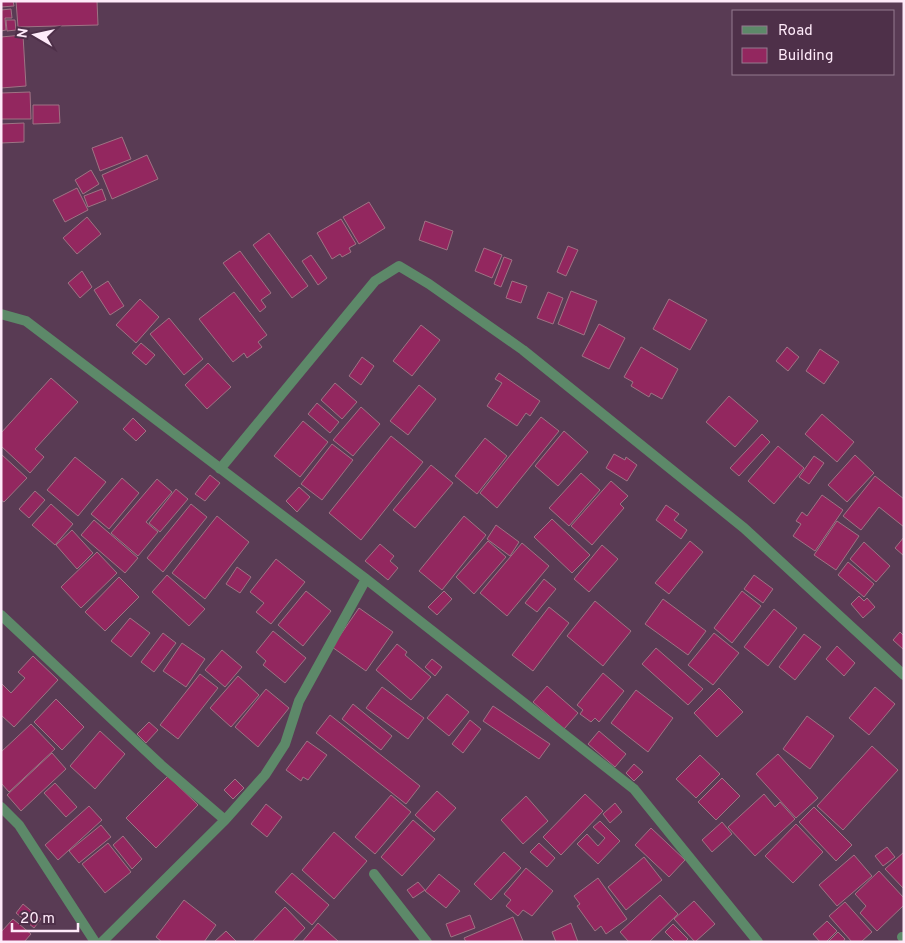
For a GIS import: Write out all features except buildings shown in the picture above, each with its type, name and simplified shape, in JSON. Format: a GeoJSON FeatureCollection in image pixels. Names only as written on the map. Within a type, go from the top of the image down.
{"type":"FeatureCollection","features":[{"type":"Feature","properties":{"kind":"street"},"geometry":{"type":"LineString","coordinates":[[220,468],[374,281],[398,266],[413,273],[523,350],[744,528],[904,675]]}},
{"type":"Feature","properties":{"kind":"street"},"geometry":{"type":"LineString","coordinates":[[1,314],[26,322],[366,579],[634,788],[758,942]]}},
{"type":"Feature","properties":{"kind":"street"},"geometry":{"type":"LineString","coordinates":[[102,942],[224,820],[265,775],[285,744],[299,701],[366,579]]}},
{"type":"Feature","properties":{"kind":"street"},"geometry":{"type":"LineString","coordinates":[[1,615],[161,765],[224,820]]}},
{"type":"Feature","properties":{"kind":"street"},"geometry":{"type":"LineString","coordinates":[[1,807],[19,825],[95,942]]}},
{"type":"Feature","properties":{"kind":"street"},"geometry":{"type":"LineString","coordinates":[[374,874],[427,942]]}}]}
